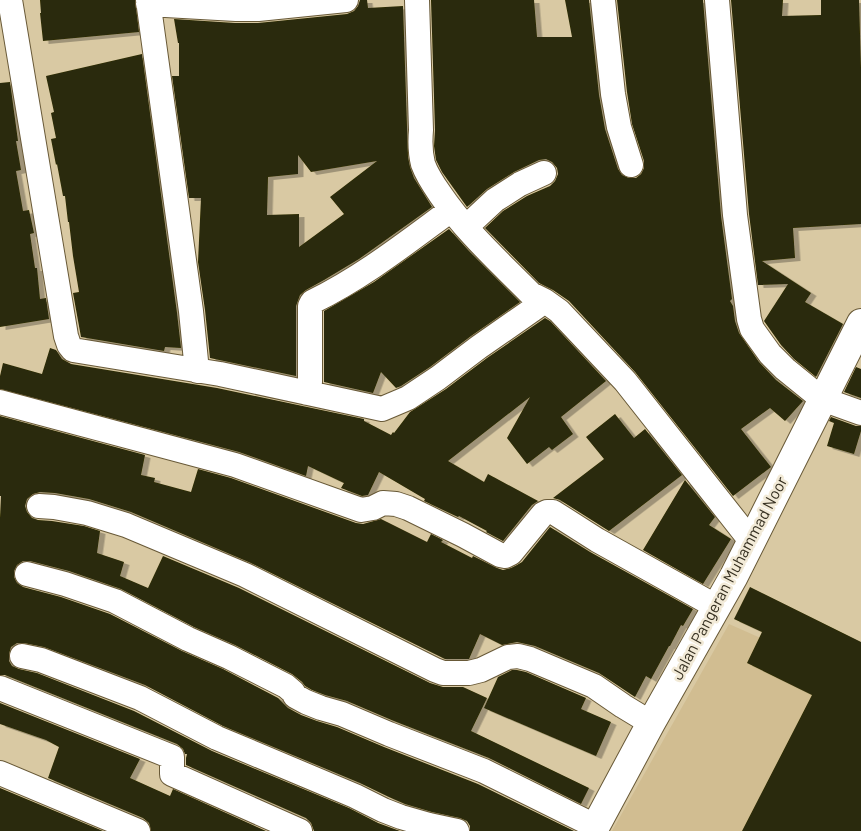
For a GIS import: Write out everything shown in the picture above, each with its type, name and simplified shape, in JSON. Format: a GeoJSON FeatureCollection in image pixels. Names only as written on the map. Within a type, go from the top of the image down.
{"type":"FeatureCollection","features":[{"type":"Feature","properties":{"kind":"main road","name":"Jalan Pangeran Muhammad Noor"},"geometry":{"type":"LineString","coordinates":[[594,829],[734,576],[861,323]]}},
{"type":"Feature","properties":{"kind":"street"},"geometry":{"type":"LineString","coordinates":[[10,0],[69,345],[73,350],[197,370],[382,409],[421,390],[545,301]]}},
{"type":"Feature","properties":{"kind":"street"},"geometry":{"type":"LineString","coordinates":[[197,370],[191,311],[148,2],[243,9],[346,0]]}},
{"type":"Feature","properties":{"kind":"street"},"geometry":{"type":"LineString","coordinates":[[417,0],[420,147],[428,176],[451,210],[527,291],[559,310],[625,380],[751,541]]}},
{"type":"Feature","properties":{"kind":"street"},"geometry":{"type":"LineString","coordinates":[[603,0],[613,94],[619,127],[631,165]]}},
{"type":"Feature","properties":{"kind":"street"},"geometry":{"type":"LineString","coordinates":[[717,0],[735,215],[752,329],[778,363],[822,400],[861,413]]}},
{"type":"Feature","properties":{"kind":"street"},"geometry":{"type":"LineString","coordinates":[[466,227],[496,200],[520,184],[544,172]]}},
{"type":"Feature","properties":{"kind":"street"},"geometry":{"type":"LineString","coordinates":[[307,393],[310,382],[310,306],[312,302],[354,280],[451,210]]}},
{"type":"Feature","properties":{"kind":"street"},"geometry":{"type":"LineString","coordinates":[[0,402],[234,465],[362,510],[373,508],[383,503],[396,504],[408,508],[505,556],[511,554],[543,514],[553,512],[597,540],[717,607]]}},
{"type":"Feature","properties":{"kind":"street"},"geometry":{"type":"LineString","coordinates":[[39,506],[87,513],[126,525],[245,575],[443,673],[469,673],[481,670],[508,657],[518,656],[530,659],[594,686],[651,723]]}},
{"type":"Feature","properties":{"kind":"street"},"geometry":{"type":"LineString","coordinates":[[27,574],[65,584],[115,601],[188,639],[286,686],[295,696],[306,702],[342,714],[484,771],[594,829]]}},
{"type":"Feature","properties":{"kind":"street"},"geometry":{"type":"LineString","coordinates":[[22,656],[41,660],[140,698],[217,738],[356,796],[401,817],[457,831]]}},
{"type":"Feature","properties":{"kind":"street"},"geometry":{"type":"LineString","coordinates":[[0,688],[172,757],[172,774],[300,831]]}},
{"type":"Feature","properties":{"kind":"street"},"geometry":{"type":"LineString","coordinates":[[0,773],[138,831]]}},
{"type":"Feature","properties":{"kind":"shaded area"},"geometry":{"type":"Polygon","coordinates":[[[729,624],[833,670],[861,831],[612,831],[729,624]]]}},
{"type":"Feature","properties":{"kind":"building"},"geometry":{"type":"Polygon","coordinates":[[[40,0],[135,0],[139,32],[43,41],[40,0]]]}},
{"type":"Feature","properties":{"kind":"building"},"geometry":{"type":"Polygon","coordinates":[[[360,0],[367,0],[368,8],[403,6],[408,157],[414,178],[432,207],[359,259],[300,295],[296,306],[296,376],[210,358],[198,262],[201,198],[189,198],[172,76],[179,76],[179,43],[174,19],[258,23],[347,14],[354,11],[360,0]],[[298,155],[298,174],[268,177],[267,215],[299,214],[299,247],[344,214],[330,197],[377,161],[311,172],[298,155]]]}},
{"type":"Feature","properties":{"kind":"building"},"geometry":{"type":"Polygon","coordinates":[[[431,0],[534,0],[537,37],[572,37],[565,0],[589,0],[599,95],[605,129],[618,169],[622,175],[636,178],[644,168],[644,161],[632,124],[617,0],[703,0],[721,216],[732,299],[730,301],[733,306],[739,333],[759,362],[776,380],[803,401],[785,421],[770,408],[741,429],[771,467],[733,496],[635,372],[569,301],[539,283],[485,228],[503,211],[527,196],[550,186],[558,174],[557,168],[552,162],[546,159],[539,160],[514,172],[487,189],[467,207],[442,172],[436,160],[434,146],[431,0]]]}},
{"type":"Feature","properties":{"kind":"building"},"geometry":{"type":"Polygon","coordinates":[[[731,0],[783,0],[782,16],[821,15],[821,0],[859,0],[861,224],[793,228],[795,258],[762,261],[811,293],[805,302],[843,324],[816,377],[794,359],[781,345],[764,321],[788,284],[758,285],[749,214],[731,0]]]}},
{"type":"Feature","properties":{"kind":"building"},"geometry":{"type":"Polygon","coordinates":[[[142,54],[181,348],[165,347],[164,351],[81,337],[73,293],[79,292],[65,196],[63,196],[51,139],[56,138],[51,113],[54,112],[46,76],[142,54]]]}},
{"type":"Feature","properties":{"kind":"building"},"geometry":{"type":"Polygon","coordinates":[[[10,82],[21,170],[16,171],[23,211],[29,210],[34,233],[30,234],[35,268],[37,268],[40,299],[46,298],[49,319],[0,327],[0,83],[10,82]]]}},
{"type":"Feature","properties":{"kind":"building"},"geometry":{"type":"Polygon","coordinates":[[[449,229],[520,302],[401,386],[396,388],[381,372],[373,393],[324,382],[324,311],[374,282],[449,229]]]}},
{"type":"Feature","properties":{"kind":"building"},"geometry":{"type":"Polygon","coordinates":[[[545,318],[550,321],[606,381],[561,417],[573,434],[552,450],[549,447],[527,464],[507,438],[530,397],[448,461],[484,482],[488,474],[538,501],[532,505],[503,541],[459,516],[424,501],[425,499],[379,472],[368,495],[362,496],[341,488],[344,483],[308,466],[306,476],[239,452],[0,389],[3,363],[42,374],[50,348],[56,350],[62,359],[71,364],[217,388],[364,419],[364,421],[391,435],[410,412],[446,389],[545,318]]]}},
{"type":"Feature","properties":{"kind":"building"},"geometry":{"type":"Polygon","coordinates":[[[856,367],[861,369],[861,398],[844,392],[856,367]]]}},
{"type":"Feature","properties":{"kind":"building"},"geometry":{"type":"Polygon","coordinates":[[[615,414],[634,438],[645,429],[682,475],[609,531],[560,500],[553,498],[604,459],[586,437],[615,414]]]}},
{"type":"Feature","properties":{"kind":"building"},"geometry":{"type":"Polygon","coordinates":[[[0,416],[145,455],[141,475],[155,478],[154,482],[191,492],[198,469],[231,478],[356,523],[363,524],[381,519],[427,542],[431,534],[443,540],[441,542],[472,558],[473,556],[503,570],[522,562],[550,527],[590,552],[693,609],[683,626],[681,625],[651,679],[646,676],[635,697],[599,673],[535,646],[517,642],[502,645],[480,634],[469,659],[445,659],[251,563],[131,512],[89,499],[55,493],[40,492],[33,494],[27,499],[25,506],[32,518],[84,526],[100,531],[97,553],[124,562],[120,576],[148,588],[163,556],[239,588],[430,683],[443,687],[463,687],[487,698],[471,731],[589,788],[581,804],[489,758],[347,701],[312,690],[292,674],[194,627],[121,589],[69,571],[30,561],[23,561],[17,565],[14,577],[17,583],[23,587],[61,597],[110,614],[278,698],[288,708],[301,715],[337,727],[478,784],[574,831],[470,831],[467,821],[405,804],[360,783],[223,726],[145,685],[44,647],[17,643],[11,647],[9,661],[12,666],[37,673],[134,711],[212,751],[400,831],[314,831],[311,823],[306,818],[186,765],[187,754],[177,744],[5,675],[0,675],[0,416]]]}},
{"type":"Feature","properties":{"kind":"building"},"geometry":{"type":"Polygon","coordinates":[[[831,417],[861,426],[854,454],[827,446],[834,423],[829,421],[831,417]]]}},
{"type":"Feature","properties":{"kind":"building"},"geometry":{"type":"Polygon","coordinates":[[[685,480],[715,517],[709,525],[731,539],[703,584],[643,550],[685,480]]]}},
{"type":"Feature","properties":{"kind":"building"},"geometry":{"type":"Polygon","coordinates":[[[750,587],[861,642],[861,831],[742,831],[812,695],[747,663],[762,632],[734,619],[750,587]]]}},
{"type":"Feature","properties":{"kind":"building"},"geometry":{"type":"Polygon","coordinates":[[[512,670],[526,672],[586,698],[581,709],[611,722],[596,756],[484,708],[498,677],[512,670]]]}},
{"type":"Feature","properties":{"kind":"building"},"geometry":{"type":"Polygon","coordinates":[[[0,703],[140,759],[130,778],[170,796],[173,789],[266,831],[151,831],[149,823],[143,818],[48,778],[59,747],[46,740],[0,724],[0,703]]]}},
{"type":"Feature","properties":{"kind":"building"},"geometry":{"type":"Polygon","coordinates":[[[0,788],[103,831],[0,831],[0,788]]]}}]}
